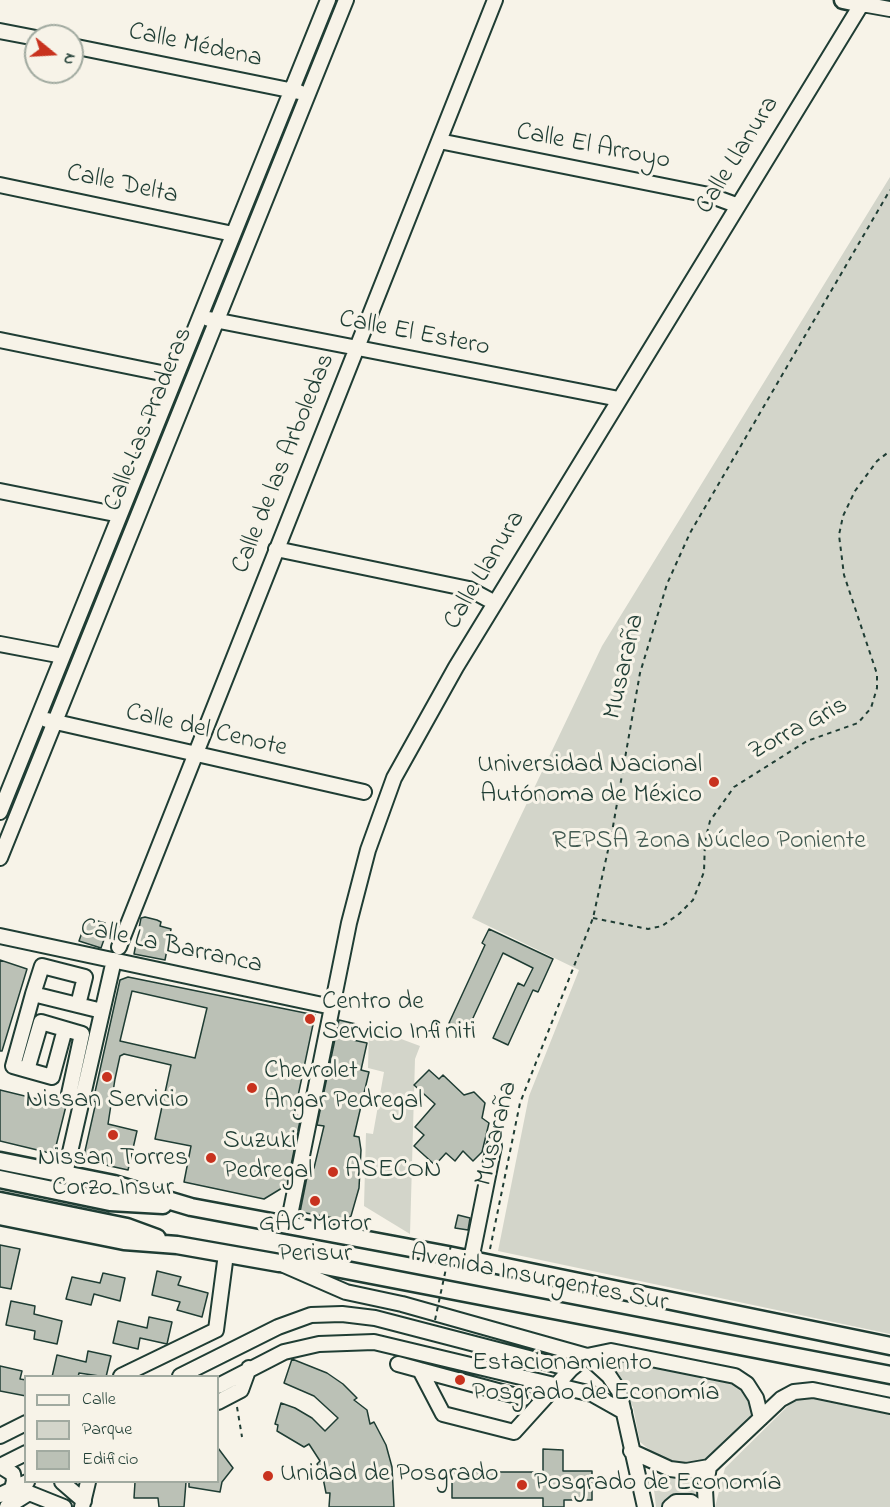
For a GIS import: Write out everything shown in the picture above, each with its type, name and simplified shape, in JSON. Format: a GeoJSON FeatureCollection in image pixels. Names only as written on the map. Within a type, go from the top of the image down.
{"type":"FeatureCollection","features":[{"type":"Feature","properties":{"kind":"main road"},"geometry":{"type":"LineString","coordinates":[[843,0],[863,2]]}},
{"type":"Feature","properties":{"kind":"main road","name":"Avenida Insurgentes Sur"},"geometry":{"type":"LineString","coordinates":[[0,1161],[114,1184],[191,1207],[478,1262],[890,1346]]}},
{"type":"Feature","properties":{"kind":"main road","name":"Avenida Insurgentes Sur"},"geometry":{"type":"LineString","coordinates":[[0,1179],[110,1202],[191,1207]]}},
{"type":"Feature","properties":{"kind":"main road","name":"Avenida Insurgentes Sur"},"geometry":{"type":"LineString","coordinates":[[0,1202],[127,1227],[177,1245]]}},
{"type":"Feature","properties":{"kind":"main road","name":"Avenida Insurgentes Sur"},"geometry":{"type":"LineString","coordinates":[[0,1216],[124,1241],[177,1245],[279,1263],[320,1265],[890,1375]]}},
{"type":"Feature","properties":{"kind":"street","name":"Calle Las Praderas"},"geometry":{"type":"LineString","coordinates":[[2,804],[328,0]]}},
{"type":"Feature","properties":{"kind":"street","name":"Calle Las Praderas"},"geometry":{"type":"LineString","coordinates":[[0,858],[346,0]]}},
{"type":"Feature","properties":{"kind":"street","name":"Calle de las Arboledas"},"geometry":{"type":"LineString","coordinates":[[65,1174],[117,953],[495,0]]}},
{"type":"Feature","properties":{"kind":"street"},"geometry":{"type":"LineString","coordinates":[[863,2],[890,9]]}},
{"type":"Feature","properties":{"kind":"street","name":"Calle Llanura"},"geometry":{"type":"LineString","coordinates":[[288,1225],[357,888],[387,795],[407,752],[736,205],[863,2]]}},
{"type":"Feature","properties":{"kind":"street"},"geometry":{"type":"LineString","coordinates":[[0,31],[24,36]]}},
{"type":"Feature","properties":{"kind":"street","name":"Calle Médena"},"geometry":{"type":"LineString","coordinates":[[84,48],[308,94]]}},
{"type":"Feature","properties":{"kind":"street","name":"Calle El Arroyo"},"geometry":{"type":"LineString","coordinates":[[439,141],[709,195],[736,205]]}},
{"type":"Feature","properties":{"kind":"street","name":"Calle Delta"},"geometry":{"type":"LineString","coordinates":[[0,185],[233,234]]}},
{"type":"Feature","properties":{"kind":"street","name":"Calle El Estero"},"geometry":{"type":"LineString","coordinates":[[200,317],[619,399]]}},
{"type":"Feature","properties":{"kind":"street"},"geometry":{"type":"LineString","coordinates":[[0,340],[176,376]]}},
{"type":"Feature","properties":{"kind":"street"},"geometry":{"type":"LineString","coordinates":[[0,491],[120,515]]}},
{"type":"Feature","properties":{"kind":"street"},"geometry":{"type":"LineString","coordinates":[[276,549],[469,590],[495,603]]}},
{"type":"Feature","properties":{"kind":"street"},"geometry":{"type":"LineString","coordinates":[[0,644],[63,656]]}},
{"type":"Feature","properties":{"kind":"street","name":"Calle del Cenote"},"geometry":{"type":"LineString","coordinates":[[38,718],[364,792]]}},
{"type":"Feature","properties":{"kind":"street","name":"Calle La Barranca"},"geometry":{"type":"LineString","coordinates":[[0,936],[117,953],[332,1007]]}},
{"type":"Feature","properties":{"kind":"street"},"geometry":{"type":"LineString","coordinates":[[65,1029],[52,1077],[13,1066],[42,966],[85,976],[78,1005]]}},
{"type":"Feature","properties":{"kind":"street"},"geometry":{"type":"LineString","coordinates":[[33,994],[102,1011]]}},
{"type":"Feature","properties":{"kind":"street"},"geometry":{"type":"LineString","coordinates":[[27,1070],[41,1022],[82,1034],[69,1094],[82,1098]]}},
{"type":"Feature","properties":{"kind":"street"},"geometry":{"type":"LineString","coordinates":[[478,1262],[494,1146]]}},
{"type":"Feature","properties":{"kind":"street"},"geometry":{"type":"LineString","coordinates":[[125,1375],[216,1330],[226,1254]]}},
{"type":"Feature","properties":{"kind":"street"},"geometry":{"type":"LineString","coordinates":[[279,1263],[346,1292],[425,1310],[587,1356],[609,1376],[619,1391],[645,1507]]}},
{"type":"Feature","properties":{"kind":"street"},"geometry":{"type":"LineString","coordinates":[[184,1375],[311,1315],[342,1314],[375,1318],[571,1369]]}},
{"type":"Feature","properties":{"kind":"street"},"geometry":{"type":"LineString","coordinates":[[261,1337],[251,1350],[255,1358],[264,1361]]}},
{"type":"Feature","properties":{"kind":"street"},"geometry":{"type":"LineString","coordinates":[[222,1383],[284,1352],[319,1344],[374,1342],[592,1394],[624,1412]]}},
{"type":"Feature","properties":{"kind":"street"},"geometry":{"type":"LineString","coordinates":[[420,1370],[444,1414],[514,1432],[571,1369],[587,1356],[611,1351],[735,1376],[747,1384],[756,1398],[761,1418]]}},
{"type":"Feature","properties":{"kind":"street"},"geometry":{"type":"LineString","coordinates":[[213,1360],[227,1365],[229,1373],[222,1383]]}},
{"type":"Feature","properties":{"kind":"street"},"geometry":{"type":"LineString","coordinates":[[398,1364],[524,1398]]}},
{"type":"Feature","properties":{"kind":"street"},"geometry":{"type":"LineString","coordinates":[[219,1402],[241,1390],[249,1368]]}},
{"type":"Feature","properties":{"kind":"street"},"geometry":{"type":"LineString","coordinates":[[631,1450],[670,1469],[686,1471],[709,1467],[781,1399],[794,1392],[813,1390],[890,1406]]}},
{"type":"Feature","properties":{"kind":"street"},"geometry":{"type":"LineString","coordinates":[[0,1436],[24,1425]]}},
{"type":"Feature","properties":{"kind":"street"},"geometry":{"type":"LineString","coordinates":[[0,1466],[24,1454]]}},
{"type":"Feature","properties":{"kind":"street"},"geometry":{"type":"LineString","coordinates":[[0,1466],[13,1474],[6,1492]]}},
{"type":"Feature","properties":{"kind":"street"},"geometry":{"type":"LineString","coordinates":[[706,1507],[705,1490],[709,1467]]}},
{"type":"Feature","properties":{"kind":"street"},"geometry":{"type":"LineString","coordinates":[[6,1492],[25,1483]]}},
{"type":"Feature","properties":{"kind":"street"},"geometry":{"type":"LineString","coordinates":[[63,1483],[83,1504]]}},
{"type":"Feature","properties":{"kind":"street"},"geometry":{"type":"LineString","coordinates":[[83,1504],[88,1483]]}},
{"type":"Feature","properties":{"kind":"street"},"geometry":{"type":"LineString","coordinates":[[8,1507],[29,1493],[64,1507]]}},
{"type":"Feature","properties":{"kind":"street"},"geometry":{"type":"LineString","coordinates":[[670,1507],[676,1502],[691,1502],[698,1507]]}},
{"type":"Feature","properties":{"kind":"path","name":"Musaraña"},"geometry":{"type":"LineString","coordinates":[[478,1262],[489,1253],[520,1103],[593,918],[612,832],[640,673],[667,584],[690,533],[890,190]]}},
{"type":"Feature","properties":{"kind":"path","name":"Zorra Gris"},"geometry":{"type":"LineString","coordinates":[[593,918],[648,929],[662,926],[679,914],[693,900],[704,872],[705,841],[710,821],[734,787],[807,741],[858,723],[871,708],[878,688],[878,674],[844,575],[839,535],[843,516],[855,491],[877,461],[890,451]]}},
{"type":"Feature","properties":{"kind":"path"},"geometry":{"type":"LineString","coordinates":[[435,1320],[451,1245]]}},
{"type":"Feature","properties":{"kind":"path"},"geometry":{"type":"LineString","coordinates":[[234,1394],[242,1437]]}},
{"type":"Feature","properties":{"kind":"green space","name":"REPSA Zona Núcleo Poniente"},"geometry":{"type":"Polygon","coordinates":[[[890,177],[890,1334],[498,1251],[529,1096],[579,970],[472,918],[602,646],[890,177]]]}},
{"type":"Feature","properties":{"kind":"green space"},"geometry":{"type":"Polygon","coordinates":[[[369,1027],[420,1046],[415,1059],[410,1234],[364,1206],[366,1133],[373,1134],[384,1072],[368,1068],[369,1027]]]}},
{"type":"Feature","properties":{"kind":"green space"},"geometry":{"type":"Polygon","coordinates":[[[617,1358],[730,1379],[752,1406],[752,1419],[712,1460],[687,1464],[663,1461],[640,1442],[633,1407],[609,1363],[617,1358]]]}},
{"type":"Feature","properties":{"kind":"green space"},"geometry":{"type":"Polygon","coordinates":[[[826,1397],[890,1410],[890,1507],[715,1507],[725,1468],[796,1398],[826,1397]]]}},
{"type":"Feature","properties":{"kind":"green space"},"geometry":{"type":"Polygon","coordinates":[[[652,1473],[669,1479],[700,1477],[699,1501],[671,1496],[662,1507],[656,1507],[652,1473]]]}},
{"type":"Feature","properties":{"kind":"building"},"geometry":{"type":"Polygon","coordinates":[[[87,918],[105,923],[102,933],[106,934],[101,948],[79,941],[87,918]]]}},
{"type":"Feature","properties":{"kind":"building"},"geometry":{"type":"Polygon","coordinates":[[[141,918],[157,920],[161,922],[160,926],[171,929],[165,960],[134,954],[141,918]]]}},
{"type":"Feature","properties":{"kind":"building"},"geometry":{"type":"Polygon","coordinates":[[[489,929],[553,959],[538,992],[533,990],[508,1045],[493,1038],[518,983],[524,986],[533,968],[503,953],[467,1031],[449,1023],[485,945],[482,943],[489,929]]]}},
{"type":"Feature","properties":{"kind":"building"},"geometry":{"type":"Polygon","coordinates":[[[0,960],[27,969],[2,1051],[0,1051],[0,960]]]}},
{"type":"Feature","properties":{"kind":"building","name":"Chevrolet Angar Pedregal"},"geometry":{"type":"Polygon","coordinates":[[[128,977],[315,1015],[294,1115],[301,1116],[287,1185],[264,1199],[184,1182],[191,1146],[155,1139],[171,1065],[124,1054],[120,1056],[108,1124],[137,1131],[128,1170],[83,1160],[96,1102],[93,1101],[120,980],[128,977]],[[132,991],[120,1041],[195,1058],[207,1008],[132,991]]]}},
{"type":"Feature","properties":{"kind":"building"},"geometry":{"type":"Polygon","coordinates":[[[339,1020],[356,1024],[353,1040],[367,1043],[361,1070],[369,1072],[354,1136],[359,1137],[361,1150],[359,1188],[351,1216],[345,1220],[300,1212],[309,1167],[314,1168],[324,1126],[317,1125],[339,1020]]]}},
{"type":"Feature","properties":{"kind":"building"},"geometry":{"type":"Polygon","coordinates":[[[429,1070],[439,1079],[443,1075],[464,1095],[474,1092],[485,1103],[482,1118],[489,1123],[482,1152],[473,1161],[463,1151],[455,1161],[446,1153],[435,1165],[414,1146],[424,1135],[415,1127],[435,1104],[414,1085],[429,1070]]]}},
{"type":"Feature","properties":{"kind":"building"},"geometry":{"type":"Polygon","coordinates":[[[0,1090],[66,1106],[54,1154],[0,1141],[0,1090]]]}},
{"type":"Feature","properties":{"kind":"building"},"geometry":{"type":"Polygon","coordinates":[[[458,1215],[470,1218],[468,1230],[455,1228],[458,1215]]]}},
{"type":"Feature","properties":{"kind":"building"},"geometry":{"type":"Polygon","coordinates":[[[0,1245],[20,1249],[11,1289],[0,1287],[0,1245]]]}},
{"type":"Feature","properties":{"kind":"building"},"geometry":{"type":"Polygon","coordinates":[[[157,1271],[181,1277],[178,1285],[208,1293],[202,1317],[177,1310],[180,1302],[152,1295],[157,1271]]]}},
{"type":"Feature","properties":{"kind":"building"},"geometry":{"type":"Polygon","coordinates":[[[103,1273],[125,1278],[120,1301],[94,1294],[91,1305],[66,1299],[72,1277],[100,1283],[103,1273]]]}},
{"type":"Feature","properties":{"kind":"building"},"geometry":{"type":"Polygon","coordinates":[[[11,1301],[35,1306],[34,1314],[62,1321],[57,1344],[34,1339],[35,1331],[6,1325],[11,1301]]]}},
{"type":"Feature","properties":{"kind":"building"},"geometry":{"type":"Polygon","coordinates":[[[149,1317],[172,1322],[167,1344],[140,1338],[138,1349],[113,1343],[118,1321],[147,1328],[149,1317]]]}},
{"type":"Feature","properties":{"kind":"building"},"geometry":{"type":"Polygon","coordinates":[[[88,1351],[111,1356],[106,1375],[79,1373],[78,1375],[52,1375],[57,1355],[86,1362],[88,1351]]]}},
{"type":"Feature","properties":{"kind":"building"},"geometry":{"type":"Polygon","coordinates":[[[292,1359],[327,1373],[343,1384],[357,1398],[354,1400],[367,1410],[370,1424],[374,1422],[386,1445],[392,1467],[394,1507],[329,1507],[330,1493],[326,1493],[322,1473],[317,1464],[320,1461],[309,1444],[304,1447],[277,1431],[278,1425],[275,1424],[281,1403],[312,1418],[325,1431],[338,1418],[314,1396],[284,1383],[292,1359]]]}},
{"type":"Feature","properties":{"kind":"building"},"geometry":{"type":"Polygon","coordinates":[[[0,1366],[22,1371],[20,1379],[24,1380],[24,1396],[0,1391],[0,1366]]]}},
{"type":"Feature","properties":{"kind":"building"},"geometry":{"type":"Polygon","coordinates":[[[219,1449],[233,1468],[222,1482],[220,1492],[189,1487],[189,1483],[219,1483],[219,1449]]]}},
{"type":"Feature","properties":{"kind":"building","name":"Posgrado de Economía"},"geometry":{"type":"Polygon","coordinates":[[[543,1449],[563,1450],[563,1471],[592,1471],[592,1500],[564,1500],[564,1507],[543,1507],[543,1498],[452,1498],[452,1472],[543,1472],[543,1449]]]}},
{"type":"Feature","properties":{"kind":"building"},"geometry":{"type":"Polygon","coordinates":[[[135,1483],[186,1483],[184,1507],[159,1507],[158,1498],[134,1498],[135,1483]]]}},
{"type":"Feature","properties":{"kind":"place","name":"Universidad Nacional Autónoma de México"},"geometry":{"type":"Point","coordinates":[714,782]}},
{"type":"Feature","properties":{"kind":"place","name":"Centro de Servicio Infiniti"},"geometry":{"type":"Point","coordinates":[310,1019]}},
{"type":"Feature","properties":{"kind":"place","name":"Nissan Servicio"},"geometry":{"type":"Point","coordinates":[107,1077]}},
{"type":"Feature","properties":{"kind":"place","name":"Chevrolet Angar Pedregal"},"geometry":{"type":"Point","coordinates":[252,1088]}},
{"type":"Feature","properties":{"kind":"place","name":"Nissan Torres Corzo Insur"},"geometry":{"type":"Point","coordinates":[113,1135]}},
{"type":"Feature","properties":{"kind":"place","name":"Suzuki Pedregal"},"geometry":{"type":"Point","coordinates":[211,1158]}},
{"type":"Feature","properties":{"kind":"place","name":"ASECON"},"geometry":{"type":"Point","coordinates":[333,1172]}},
{"type":"Feature","properties":{"kind":"place","name":"GAC Motor Perisur"},"geometry":{"type":"Point","coordinates":[315,1201]}},
{"type":"Feature","properties":{"kind":"place","name":"Estacionamiento Posgrado de Economía"},"geometry":{"type":"Point","coordinates":[460,1380]}},
{"type":"Feature","properties":{"kind":"place","name":"Unidad de Posgrado"},"geometry":{"type":"Point","coordinates":[268,1476]}},
{"type":"Feature","properties":{"kind":"place","name":"Posgrado de Economía"},"geometry":{"type":"Point","coordinates":[522,1485]}}]}
